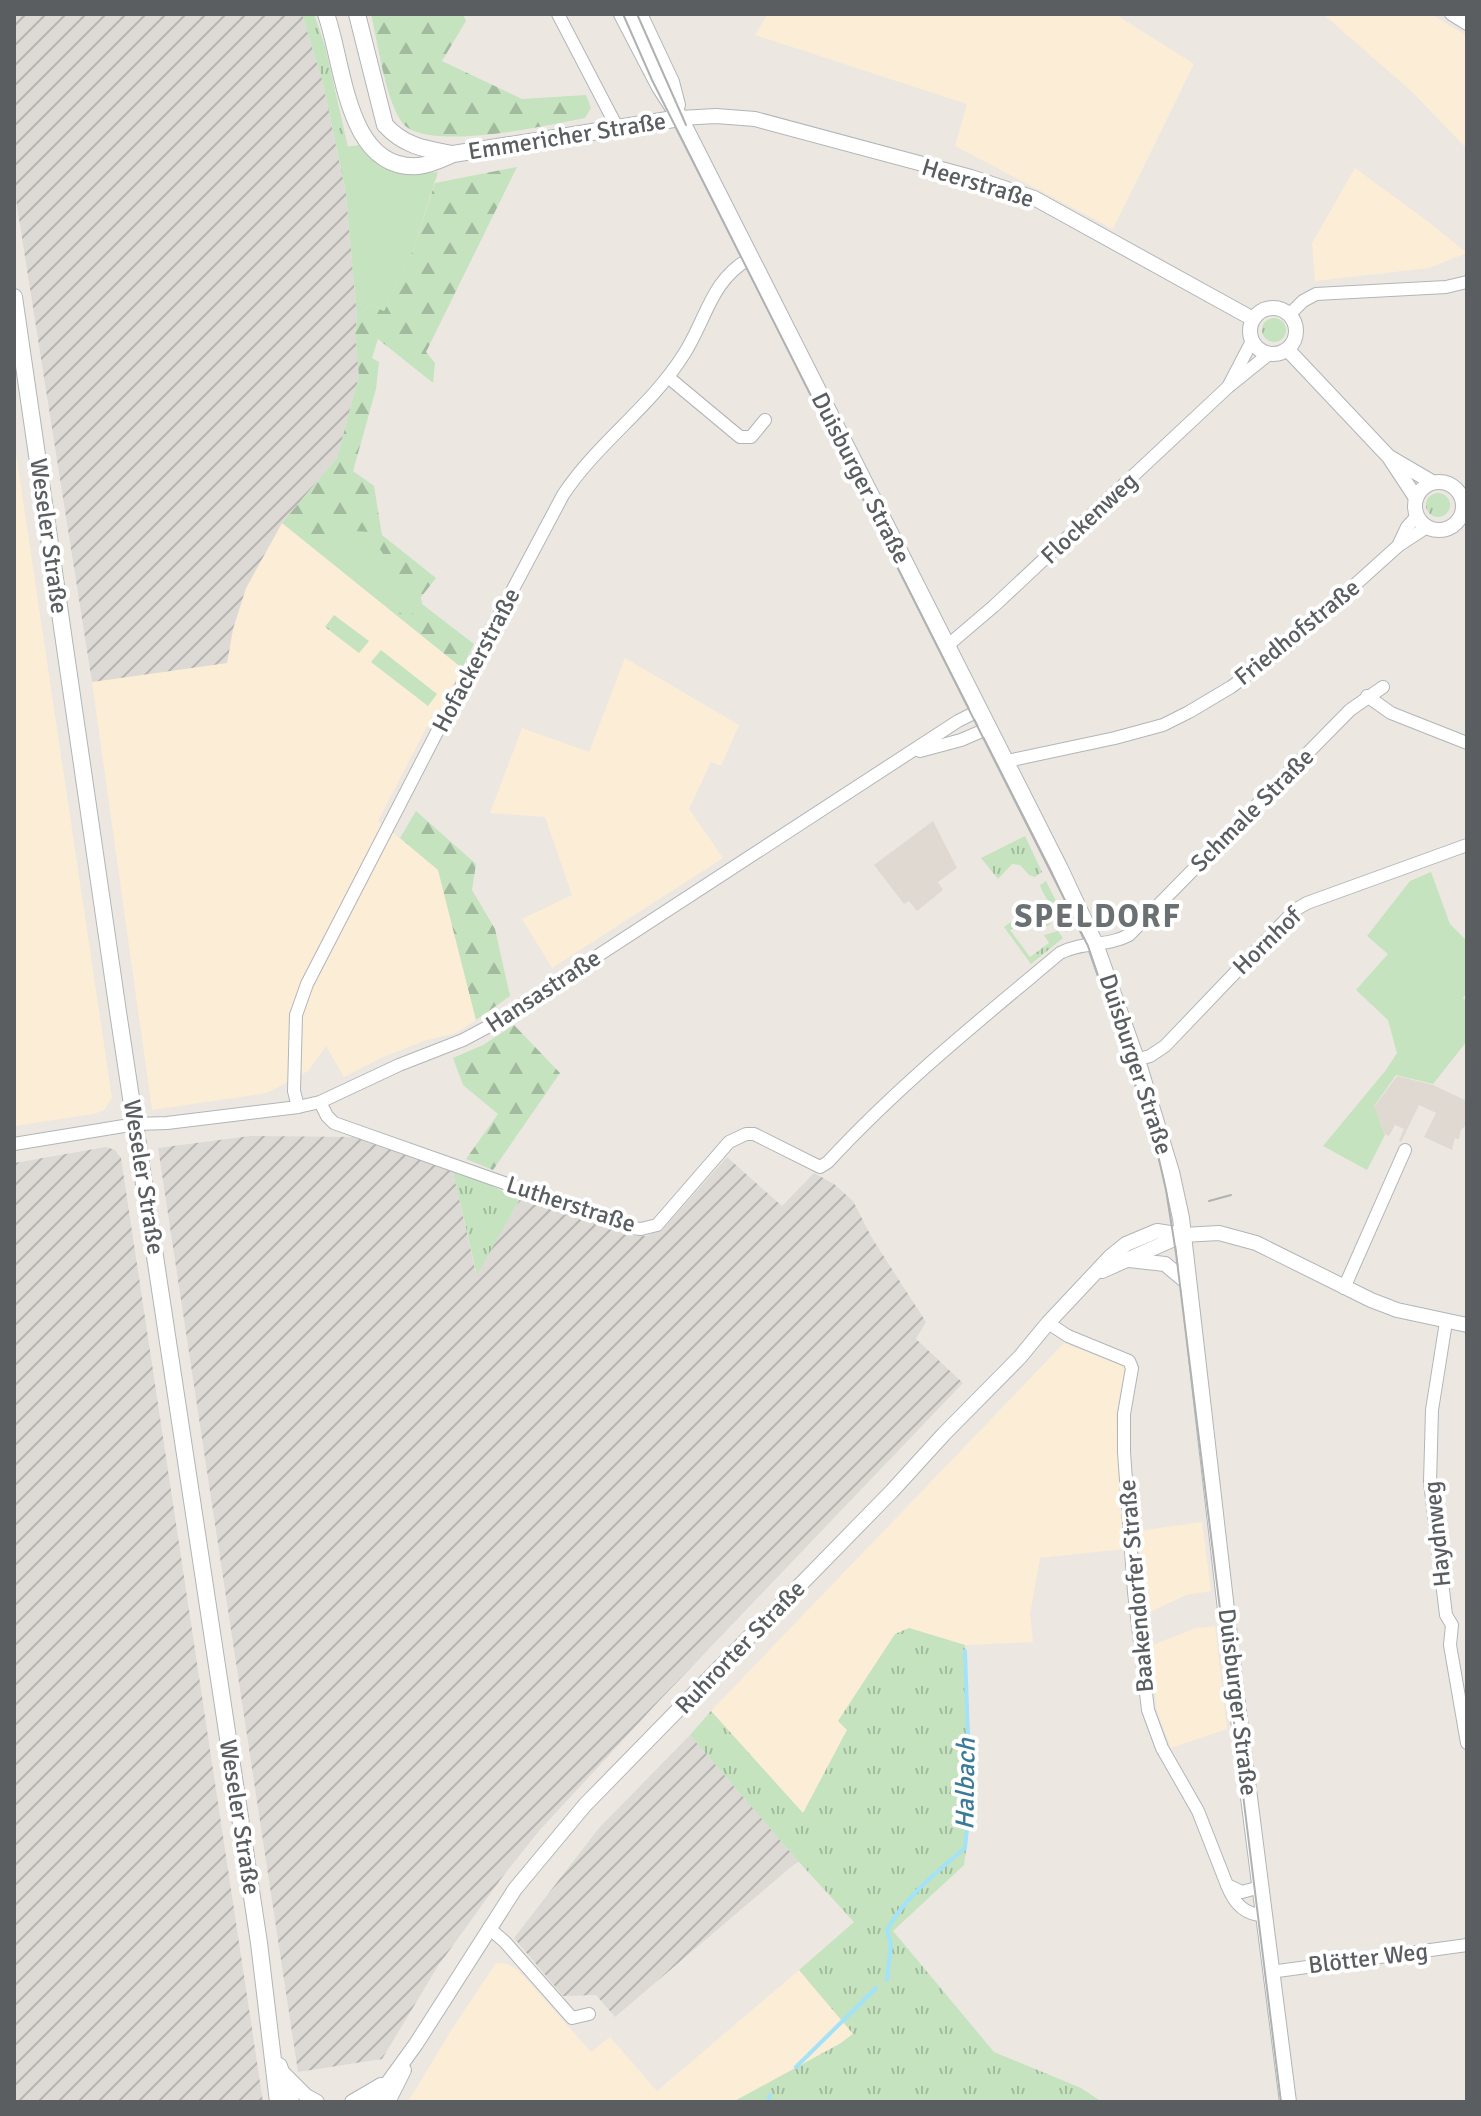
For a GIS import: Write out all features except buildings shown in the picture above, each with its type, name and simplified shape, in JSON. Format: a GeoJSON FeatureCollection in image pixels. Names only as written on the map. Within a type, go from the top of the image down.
{"type":"FeatureCollection","features":[{"type":"Feature","properties":{"kind":"main road","name":"Emmericher Straße"},"geometry":{"type":"LineString","coordinates":[[326,14],[359,130],[367,144],[381,157],[402,165],[427,164],[453,154],[680,118]]}},
{"type":"Feature","properties":{"kind":"main road","name":"Emmericher Straße"},"geometry":{"type":"LineString","coordinates":[[357,14],[385,125],[409,145],[453,154]]}},
{"type":"Feature","properties":{"kind":"main road","name":"Duisburger Straße"},"geometry":{"type":"LineString","coordinates":[[622,14],[680,118],[749,259],[1007,761],[1095,944],[1136,1060],[1171,1172],[1183,1235],[1288,2102]]}},
{"type":"Feature","properties":{"kind":"main road","name":"Duisburger Straße"},"geometry":{"type":"LineString","coordinates":[[639,14],[671,82],[680,118]]}},
{"type":"Feature","properties":{"kind":"main road","name":"Weseler Straße"},"geometry":{"type":"LineString","coordinates":[[14,297],[259,1943],[274,2056],[276,2096]]}},
{"type":"Feature","properties":{"kind":"main road","name":"Weseler Straße"},"geometry":{"type":"LineString","coordinates":[[274,2056],[291,2102]]}},
{"type":"Feature","properties":{"kind":"street"},"geometry":{"type":"LineString","coordinates":[[558,14],[618,129]]}},
{"type":"Feature","properties":{"kind":"street"},"geometry":{"type":"LineString","coordinates":[[1451,14],[1467,24]]}},
{"type":"Feature","properties":{"kind":"street","name":"Heerstraße"},"geometry":{"type":"LineString","coordinates":[[680,118],[716,116],[755,119],[971,177],[1034,198],[1253,319]]}},
{"type":"Feature","properties":{"kind":"street","name":"Hofackerstraße"},"geometry":{"type":"LineString","coordinates":[[298,1107],[294,1091],[296,1015],[307,984],[563,495],[577,474],[668,377],[685,352],[713,293],[731,269],[749,259]]}},
{"type":"Feature","properties":{"kind":"street"},"geometry":{"type":"LineString","coordinates":[[1290,314],[1316,294],[1446,287],[1467,282]]}},
{"type":"Feature","properties":{"kind":"street"},"geometry":{"type":"LineString","coordinates":[[1277,307],[1290,314],[1297,332],[1288,350],[1269,354],[1252,341],[1253,319],[1263,309],[1277,307]]}},
{"type":"Feature","properties":{"kind":"street","name":"Flockenweg"},"geometry":{"type":"LineString","coordinates":[[1228,387],[1252,341]]}},
{"type":"Feature","properties":{"kind":"street"},"geometry":{"type":"LineString","coordinates":[[1288,350],[1389,457],[1416,498],[1417,516],[1427,527]]}},
{"type":"Feature","properties":{"kind":"street","name":"Flockenweg"},"geometry":{"type":"LineString","coordinates":[[947,646],[994,606],[1228,387],[1269,354]]}},
{"type":"Feature","properties":{"kind":"street"},"geometry":{"type":"LineString","coordinates":[[668,377],[740,437],[751,437],[765,420]]}},
{"type":"Feature","properties":{"kind":"street"},"geometry":{"type":"LineString","coordinates":[[1389,457],[1432,482]]}},
{"type":"Feature","properties":{"kind":"street"},"geometry":{"type":"LineString","coordinates":[[1416,498],[1432,482]]}},
{"type":"Feature","properties":{"kind":"street","name":"Friedhofstraße"},"geometry":{"type":"LineString","coordinates":[[1007,761],[1163,725],[1233,685],[1286,647],[1398,546],[1427,527],[1448,528],[1463,520],[1465,502],[1451,484],[1432,482]]}},
{"type":"Feature","properties":{"kind":"street","name":"Friedhofstraße"},"geometry":{"type":"LineString","coordinates":[[1398,546],[1407,527],[1417,516]]}},
{"type":"Feature","properties":{"kind":"street","name":"Schmale Straße"},"geometry":{"type":"LineString","coordinates":[[1095,944],[1117,942],[1129,935],[1367,696],[1383,687]]}},
{"type":"Feature","properties":{"kind":"street"},"geometry":{"type":"LineString","coordinates":[[1367,696],[1391,713],[1467,743]]}},
{"type":"Feature","properties":{"kind":"street","name":"Hansastraße"},"geometry":{"type":"LineString","coordinates":[[14,1144],[136,1124],[320,1102],[478,1033],[980,710]]}},
{"type":"Feature","properties":{"kind":"street","name":"Hansastraße"},"geometry":{"type":"LineString","coordinates":[[910,754],[961,740],[989,728]]}},
{"type":"Feature","properties":{"kind":"street","name":"Hornhof"},"geometry":{"type":"LineString","coordinates":[[1136,1060],[1165,1046],[1295,910],[1467,845]]}},
{"type":"Feature","properties":{"kind":"street","name":"Lutherstraße"},"geometry":{"type":"LineString","coordinates":[[320,1102],[334,1123],[641,1229],[657,1225],[729,1142],[746,1134],[754,1134],[812,1165],[820,1167],[828,1162],[871,1115],[1060,953],[1080,944],[1095,944]]}},
{"type":"Feature","properties":{"kind":"street"},"geometry":{"type":"LineString","coordinates":[[1344,1288],[1405,1150]]}},
{"type":"Feature","properties":{"kind":"street","name":"Ruhrorter Straße"},"geometry":{"type":"LineString","coordinates":[[374,2102],[416,2044],[515,1889],[576,1816],[1126,1244],[1157,1231],[1183,1235]]}},
{"type":"Feature","properties":{"kind":"street"},"geometry":{"type":"LineString","coordinates":[[1183,1235],[1219,1233],[1245,1239],[1344,1288],[1397,1310],[1467,1325]]}},
{"type":"Feature","properties":{"kind":"street","name":"Ruhrorter Straße"},"geometry":{"type":"LineString","coordinates":[[1095,1275],[1183,1235]]}},
{"type":"Feature","properties":{"kind":"street"},"geometry":{"type":"LineString","coordinates":[[1124,1260],[1165,1264],[1189,1284]]}},
{"type":"Feature","properties":{"kind":"street","name":"Haydnweg"},"geometry":{"type":"LineString","coordinates":[[1446,1322],[1432,1410],[1430,1482],[1446,1615],[1452,1625],[1450,1645],[1467,1743]]}},
{"type":"Feature","properties":{"kind":"street","name":"Baakendorfer Straße"},"geometry":{"type":"LineString","coordinates":[[1048,1323],[1068,1336],[1129,1361],[1132,1368],[1124,1414],[1124,1452],[1134,1592],[1148,1710],[1162,1748],[1198,1811],[1232,1898],[1247,1913],[1263,1915]]}},
{"type":"Feature","properties":{"kind":"street"},"geometry":{"type":"LineString","coordinates":[[1452,1625],[1467,1627]]}},
{"type":"Feature","properties":{"kind":"street"},"geometry":{"type":"LineString","coordinates":[[1227,1885],[1242,1892],[1260,1887]]}},
{"type":"Feature","properties":{"kind":"street"},"geometry":{"type":"LineString","coordinates":[[489,1928],[572,2018],[589,2014]]}},
{"type":"Feature","properties":{"kind":"street","name":"Blötter Weg"},"geometry":{"type":"LineString","coordinates":[[1270,1972],[1467,1945]]}},
{"type":"Feature","properties":{"kind":"street","name":"Ruhrorter Straße"},"geometry":{"type":"LineString","coordinates":[[388,2102],[416,2044]]}},
{"type":"Feature","properties":{"kind":"street"},"geometry":{"type":"LineString","coordinates":[[282,2072],[306,2096],[317,2102]]}},
{"type":"Feature","properties":{"kind":"street","name":"Ruhrorter Straße"},"geometry":{"type":"LineString","coordinates":[[352,2102],[388,2081]]}},
{"type":"Feature","properties":{"kind":"shaded area"},"geometry":{"type":"Polygon","coordinates":[[[14,14],[302,14],[323,83],[346,194],[359,376],[337,458],[282,523],[246,588],[233,629],[227,663],[92,682],[14,187],[14,14]]]}},
{"type":"Feature","properties":{"kind":"shaded area"},"geometry":{"type":"Polygon","coordinates":[[[768,14],[1115,14],[1194,64],[1113,229],[955,146],[967,104],[755,35],[768,14]]]}},
{"type":"Feature","properties":{"kind":"shaded area"},"geometry":{"type":"Polygon","coordinates":[[[1323,14],[1431,14],[1467,36],[1467,149],[1412,92],[1323,14]]]}},
{"type":"Feature","properties":{"kind":"shaded area"},"geometry":{"type":"Polygon","coordinates":[[[1355,168],[1467,253],[1429,268],[1315,281],[1312,243],[1355,168]]]}},
{"type":"Feature","properties":{"kind":"shaded area"},"geometry":{"type":"Polygon","coordinates":[[[14,440],[112,1098],[104,1110],[94,1114],[14,1126],[14,440]]]}},
{"type":"Feature","properties":{"kind":"shaded area"},"geometry":{"type":"Polygon","coordinates":[[[282,523],[462,668],[439,713],[432,717],[378,821],[438,869],[476,1020],[456,1033],[427,1040],[383,1057],[344,1077],[326,1046],[308,1071],[267,1093],[152,1110],[92,682],[227,663],[233,629],[246,588],[282,523]]]}},
{"type":"Feature","properties":{"kind":"shaded area"},"geometry":{"type":"Polygon","coordinates":[[[625,658],[739,725],[721,766],[711,762],[689,809],[723,858],[552,968],[522,919],[572,895],[545,817],[490,813],[522,728],[589,752],[625,658]]]}},
{"type":"Feature","properties":{"kind":"shaded area"},"geometry":{"type":"Polygon","coordinates":[[[933,821],[957,868],[938,882],[943,890],[917,911],[909,901],[904,904],[874,865],[933,821]]]}},
{"type":"Feature","properties":{"kind":"shaded area"},"geometry":{"type":"Polygon","coordinates":[[[1397,1076],[1433,1085],[1467,1101],[1465,1126],[1459,1139],[1455,1138],[1452,1150],[1424,1137],[1436,1113],[1419,1105],[1401,1142],[1404,1129],[1395,1125],[1389,1136],[1385,1134],[1374,1107],[1397,1076]]]}},
{"type":"Feature","properties":{"kind":"shaded area"},"geometry":{"type":"Polygon","coordinates":[[[250,1136],[361,1137],[453,1172],[476,1273],[523,1194],[632,1236],[646,1236],[662,1230],[727,1157],[782,1206],[814,1173],[834,1184],[853,1201],[872,1238],[926,1322],[916,1339],[963,1383],[539,1831],[438,1966],[382,2059],[298,2072],[158,1148],[250,1136]]]}},
{"type":"Feature","properties":{"kind":"shaded area"},"geometry":{"type":"Polygon","coordinates":[[[106,1147],[115,1150],[121,1158],[263,2102],[14,2102],[14,1163],[106,1147]]]}},
{"type":"Feature","properties":{"kind":"shaded area"},"geometry":{"type":"Polygon","coordinates":[[[1064,1343],[1125,1367],[1116,1417],[1123,1549],[1040,1558],[1030,1614],[1033,1642],[965,1645],[909,1628],[847,1730],[803,1814],[711,1711],[1064,1343]]]}},
{"type":"Feature","properties":{"kind":"shaded area"},"geometry":{"type":"Polygon","coordinates":[[[1202,1522],[1211,1591],[1186,1595],[1146,1614],[1138,1531],[1202,1522]]]}},
{"type":"Feature","properties":{"kind":"shaded area"},"geometry":{"type":"Polygon","coordinates":[[[1215,1626],[1227,1729],[1171,1748],[1157,1711],[1150,1646],[1196,1628],[1215,1626]]]}},
{"type":"Feature","properties":{"kind":"shaded area"},"geometry":{"type":"Polygon","coordinates":[[[690,1735],[798,1861],[615,2017],[596,1995],[563,1996],[514,1938],[599,1828],[690,1735]]]}},
{"type":"Feature","properties":{"kind":"shaded area"},"geometry":{"type":"Polygon","coordinates":[[[496,1963],[508,1964],[519,1971],[591,2052],[610,2037],[657,2091],[799,1970],[853,2033],[841,2043],[733,2102],[408,2102],[496,1963]]]}},
{"type":"Feature","properties":{"kind":"green space"},"geometry":{"type":"Polygon","coordinates":[[[302,14],[314,14],[354,160],[344,183],[323,83],[302,14]]]}},
{"type":"Feature","properties":{"kind":"green space"},"geometry":{"type":"Polygon","coordinates":[[[371,14],[463,14],[466,21],[442,61],[522,99],[586,95],[591,108],[585,118],[516,131],[459,136],[413,131],[401,121],[395,110],[371,14]]]}},
{"type":"Feature","properties":{"kind":"green space"},"geometry":{"type":"Polygon","coordinates":[[[359,145],[384,167],[404,172],[438,172],[413,250],[384,311],[370,304],[357,317],[346,194],[338,148],[359,145]]]}},
{"type":"Feature","properties":{"kind":"green space"},"geometry":{"type":"Polygon","coordinates":[[[517,167],[426,352],[435,363],[433,383],[378,339],[372,358],[379,362],[376,389],[353,471],[374,486],[382,535],[436,578],[421,597],[422,604],[474,644],[462,668],[282,523],[337,458],[359,376],[355,334],[357,317],[370,304],[384,311],[413,250],[435,183],[517,167]]]}},
{"type":"Feature","properties":{"kind":"green space"},"geometry":{"type":"Polygon","coordinates":[[[1274,318],[1283,321],[1286,330],[1283,339],[1274,342],[1265,339],[1262,330],[1265,321],[1274,318]]]}},
{"type":"Feature","properties":{"kind":"green space"},"geometry":{"type":"Polygon","coordinates":[[[1438,493],[1447,496],[1450,505],[1447,514],[1438,517],[1429,514],[1426,505],[1429,496],[1438,493]]]}},
{"type":"Feature","properties":{"kind":"green space"},"geometry":{"type":"Polygon","coordinates":[[[354,531],[369,532],[403,585],[414,611],[408,619],[321,549],[336,536],[354,531]]]}},
{"type":"Feature","properties":{"kind":"green space"},"geometry":{"type":"Polygon","coordinates":[[[334,615],[369,641],[359,653],[325,627],[334,615]]]}},
{"type":"Feature","properties":{"kind":"green space"},"geometry":{"type":"Polygon","coordinates":[[[381,650],[437,694],[428,706],[371,662],[381,650]]]}},
{"type":"Feature","properties":{"kind":"green space"},"geometry":{"type":"Polygon","coordinates":[[[416,811],[476,864],[472,890],[495,929],[510,996],[476,1020],[438,870],[400,838],[416,811]]]}},
{"type":"Feature","properties":{"kind":"green space"},"geometry":{"type":"Polygon","coordinates":[[[1025,836],[1042,872],[1035,877],[1020,865],[1012,864],[998,879],[981,858],[1025,836]]]}},
{"type":"Feature","properties":{"kind":"green space"},"geometry":{"type":"Polygon","coordinates":[[[1431,872],[1450,924],[1467,941],[1467,992],[1463,998],[1467,1002],[1467,1041],[1433,1084],[1396,1075],[1374,1106],[1385,1135],[1367,1170],[1323,1146],[1397,1053],[1388,1020],[1356,990],[1388,954],[1367,936],[1410,881],[1431,872]]]}},
{"type":"Feature","properties":{"kind":"green space"},"geometry":{"type":"Polygon","coordinates":[[[1046,881],[1069,927],[1067,932],[1042,891],[1040,885],[1046,881]]]}},
{"type":"Feature","properties":{"kind":"green space"},"geometry":{"type":"Polygon","coordinates":[[[1035,904],[1052,922],[1048,926],[1031,917],[1028,910],[1035,904]]]}},
{"type":"Feature","properties":{"kind":"green space"},"geometry":{"type":"Polygon","coordinates":[[[1023,913],[1026,918],[1010,930],[1030,957],[1049,943],[1044,935],[1058,931],[1063,938],[1031,964],[1004,927],[1023,913]]]}},
{"type":"Feature","properties":{"kind":"green space"},"geometry":{"type":"Polygon","coordinates":[[[514,1025],[560,1073],[493,1170],[466,1159],[498,1114],[463,1085],[453,1058],[483,1045],[514,1025]]]}},
{"type":"Feature","properties":{"kind":"green space"},"geometry":{"type":"Polygon","coordinates":[[[453,1172],[488,1184],[519,1200],[477,1275],[453,1172]]]}},
{"type":"Feature","properties":{"kind":"green space"},"geometry":{"type":"Polygon","coordinates":[[[909,1628],[965,1645],[973,1798],[964,1865],[893,1931],[994,2052],[1081,2088],[1102,2102],[733,2102],[853,2034],[799,1970],[854,1922],[690,1735],[711,1711],[803,1813],[847,1730],[838,1721],[895,1634],[909,1628]]]}},
{"type":"Feature","properties":{"kind":"waterway","name":"Halbach"},"geometry":{"type":"LineString","coordinates":[[887,1980],[891,1945],[887,1930],[894,1918],[912,1896],[965,1848],[970,1794],[965,1651]]}},
{"type":"Feature","properties":{"kind":"waterway","name":"Halbach"},"geometry":{"type":"LineString","coordinates":[[796,2067],[876,1988]]}},
{"type":"Feature","properties":{"kind":"waterway","name":"Halbach"},"geometry":{"type":"LineString","coordinates":[[768,2102],[770,2095]]}},
{"type":"Feature","properties":{"kind":"tram line"},"geometry":{"type":"LineString","coordinates":[[623,14],[652,80],[1088,946],[1156,1146],[1176,1253],[1281,2102]]}},
{"type":"Feature","properties":{"kind":"tram line"},"geometry":{"type":"LineString","coordinates":[[637,14],[686,125]]}},
{"type":"Feature","properties":{"kind":"tram line"},"geometry":{"type":"LineString","coordinates":[[1209,1201],[1231,1195]]}},
{"type":"Feature","properties":{"kind":"district","name":"SPELDORF"},"geometry":{"type":"Point","coordinates":[1098,916]}}]}
